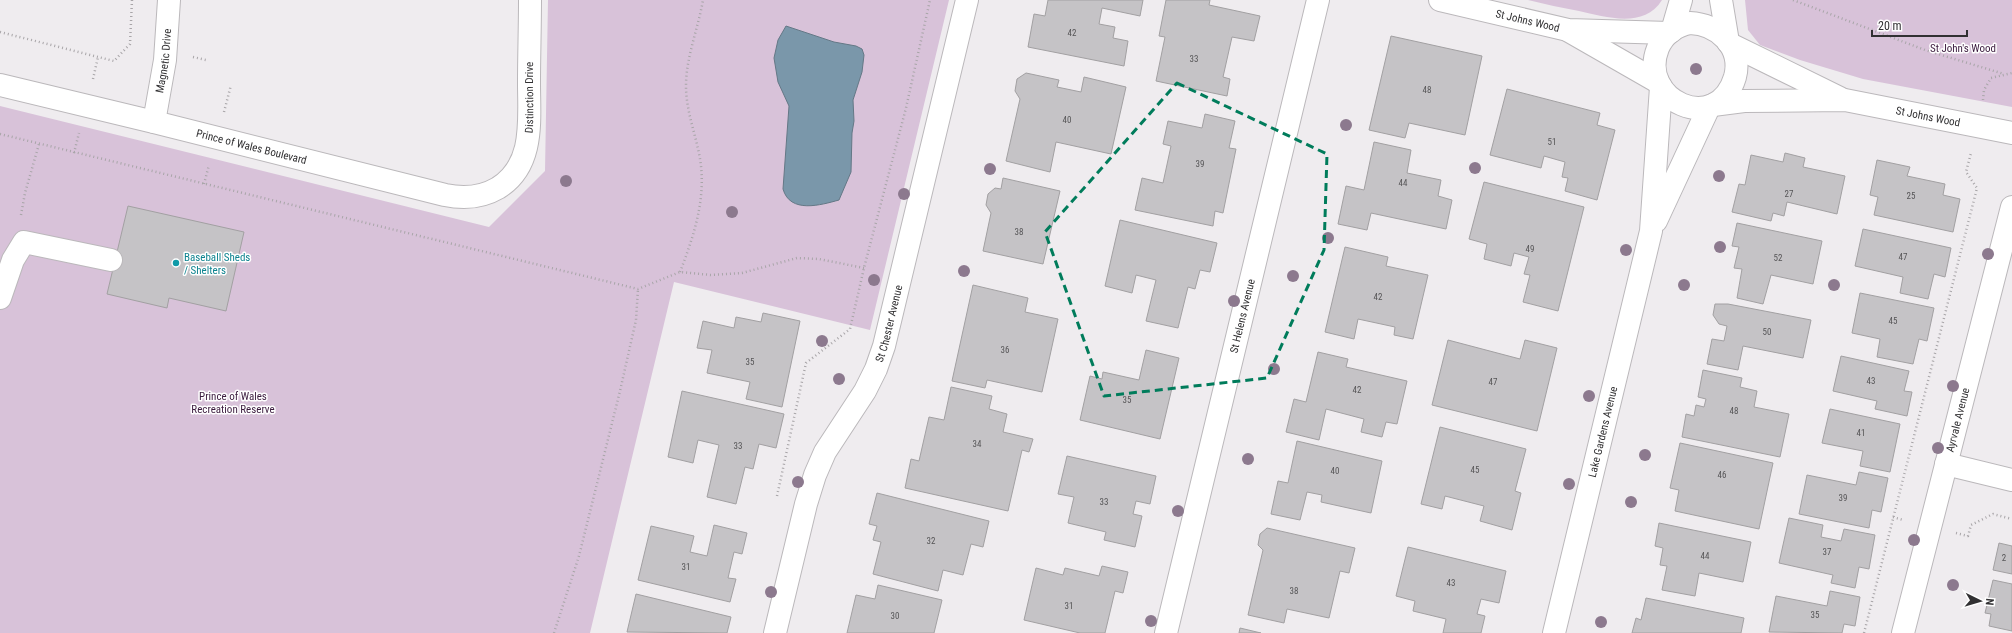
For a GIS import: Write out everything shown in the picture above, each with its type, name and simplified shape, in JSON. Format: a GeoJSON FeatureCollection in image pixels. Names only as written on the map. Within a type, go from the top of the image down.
{"type":"FeatureCollection","features":[{"type":"Feature","properties":{"kind":"street","name":"Magnetic Drive"},"geometry":{"type":"LineString","coordinates":[[154,122],[165,60],[169,0]]}},
{"type":"Feature","properties":{"kind":"street","name":"Distinction Drive"},"geometry":{"type":"LineString","coordinates":[[501,186],[516,173],[521,163],[528,138],[530,0]]}},
{"type":"Feature","properties":{"kind":"street","name":"St Chester Avenue"},"geometry":{"type":"LineString","coordinates":[[775,633],[806,504],[815,475],[825,452],[865,391],[876,369],[884,346],[967,0]]}},
{"type":"Feature","properties":{"kind":"street","name":"St Helens Avenue"},"geometry":{"type":"LineString","coordinates":[[1166,633],[1318,0]]}},
{"type":"Feature","properties":{"kind":"street","name":"St Johns Wood"},"geometry":{"type":"LineString","coordinates":[[1440,0],[1568,30],[1670,32]]}},
{"type":"Feature","properties":{"kind":"street"},"geometry":{"type":"LineString","coordinates":[[1681,0],[1670,32],[1657,50],[1655,66],[1659,85],[1668,96],[1681,104],[1696,108],[1711,106],[1728,91],[1735,76],[1736,59],[1729,43],[1721,0]]}},
{"type":"Feature","properties":{"kind":"street"},"geometry":{"type":"LineString","coordinates":[[1670,32],[1683,24],[1698,23],[1713,28],[1729,43]]}},
{"type":"Feature","properties":{"kind":"street","name":"St Johns Wood"},"geometry":{"type":"LineString","coordinates":[[1568,30],[1659,85]]}},
{"type":"Feature","properties":{"kind":"street","name":"St Johns Wood"},"geometry":{"type":"LineString","coordinates":[[1729,43],[1845,100]]}},
{"type":"Feature","properties":{"kind":"street","name":"Prince of Wales Boulevard"},"geometry":{"type":"LineString","coordinates":[[0,85],[458,198],[476,197],[501,186]]}},
{"type":"Feature","properties":{"kind":"street","name":"Lake Gardens Avenue"},"geometry":{"type":"LineString","coordinates":[[1554,633],[1651,231],[1659,85]]}},
{"type":"Feature","properties":{"kind":"street","name":"St Johns Wood"},"geometry":{"type":"LineString","coordinates":[[1711,106],[1744,101],[1845,100],[2012,134]]}},
{"type":"Feature","properties":{"kind":"street","name":"Lake Gardens Avenue"},"geometry":{"type":"LineString","coordinates":[[1651,231],[1711,106]]}},
{"type":"Feature","properties":{"kind":"street","name":"Ayrvale Avenue"},"geometry":{"type":"LineString","coordinates":[[1904,633],[2012,207]]}},
{"type":"Feature","properties":{"kind":"street"},"geometry":{"type":"LineString","coordinates":[[0,298],[13,260],[24,242],[111,260]]}},
{"type":"Feature","properties":{"kind":"street"},"geometry":{"type":"LineString","coordinates":[[1946,464],[2012,480]]}},
{"type":"Feature","properties":{"kind":"path"},"geometry":{"type":"LineString","coordinates":[[0,32],[114,60],[130,44],[132,0]]}},
{"type":"Feature","properties":{"kind":"path"},"geometry":{"type":"LineString","coordinates":[[680,272],[691,244],[700,210],[701,166],[687,108],[686,85],[688,62],[703,0]]}},
{"type":"Feature","properties":{"kind":"path"},"geometry":{"type":"LineString","coordinates":[[0,134],[638,289],[680,272],[711,275],[742,273],[797,258],[807,257],[864,268],[906,108],[930,0]]}},
{"type":"Feature","properties":{"kind":"path"},"geometry":{"type":"LineString","coordinates":[[1793,0],[1925,50],[2007,74]]}},
{"type":"Feature","properties":{"kind":"path"},"geometry":{"type":"LineString","coordinates":[[1864,633],[1977,188],[1966,172],[1978,127],[1984,90],[1988,81],[1997,75],[2012,74]]}},
{"type":"Feature","properties":{"kind":"path"},"geometry":{"type":"LineString","coordinates":[[24,242],[21,223],[22,204],[39,144]]}},
{"type":"Feature","properties":{"kind":"path"},"geometry":{"type":"LineString","coordinates":[[554,633],[579,556],[616,406],[633,336],[638,289]]}},
{"type":"Feature","properties":{"kind":"highlighted area"},"geometry":{"type":"Polygon","coordinates":[[[1177,83],[1327,154],[1324,250],[1267,378],[1104,396],[1045,232],[1177,83]]]}},
{"type":"Feature","properties":{"kind":"green space","name":"Prince of Wales Recreation Reserve"},"geometry":{"type":"Polygon","coordinates":[[[548,0],[949,0],[870,330],[674,282],[590,633],[0,633],[0,106],[489,227],[545,171],[548,0]]]}},
{"type":"Feature","properties":{"kind":"green space"},"geometry":{"type":"Polygon","coordinates":[[[1528,0],[1662,0],[1654,9],[1645,15],[1624,19],[1601,16],[1528,0]]]}},
{"type":"Feature","properties":{"kind":"green space","name":"St John's Wood"},"geometry":{"type":"Polygon","coordinates":[[[1745,0],[2012,0],[2012,107],[1863,79],[1800,60],[1760,45],[1748,30],[1745,0]]]}},
{"type":"Feature","properties":{"kind":"water"},"geometry":{"type":"Polygon","coordinates":[[[786,26],[834,42],[856,46],[862,49],[864,55],[862,72],[853,100],[854,121],[852,133],[851,172],[839,200],[824,204],[807,206],[799,205],[792,202],[787,197],[783,189],[789,106],[778,82],[774,58],[778,40],[786,26]]]}},
{"type":"Feature","properties":{"kind":"building"},"geometry":{"type":"Polygon","coordinates":[[[1048,0],[1143,0],[1140,16],[1102,8],[1099,24],[1115,27],[1113,38],[1128,41],[1124,66],[1028,47],[1034,14],[1045,16],[1048,0]]]}},
{"type":"Feature","properties":{"kind":"building"},"geometry":{"type":"Polygon","coordinates":[[[1166,0],[1210,0],[1209,5],[1260,16],[1254,41],[1232,37],[1223,77],[1230,79],[1227,96],[1156,81],[1165,37],[1159,36],[1166,0]]]}},
{"type":"Feature","properties":{"kind":"building"},"geometry":{"type":"Polygon","coordinates":[[[1391,36],[1482,56],[1465,135],[1409,123],[1405,138],[1369,130],[1391,36]]]}},
{"type":"Feature","properties":{"kind":"building"},"geometry":{"type":"Polygon","coordinates":[[[1026,73],[1059,80],[1057,87],[1081,92],[1084,77],[1126,87],[1111,154],[1056,142],[1050,172],[1006,161],[1020,99],[1015,91],[1017,79],[1026,73]]]}},
{"type":"Feature","properties":{"kind":"building"},"geometry":{"type":"Polygon","coordinates":[[[1507,89],[1600,113],[1597,125],[1615,130],[1597,200],[1565,191],[1568,178],[1562,177],[1565,162],[1544,156],[1541,168],[1490,155],[1507,89]]]}},
{"type":"Feature","properties":{"kind":"building"},"geometry":{"type":"Polygon","coordinates":[[[1205,114],[1235,121],[1229,148],[1236,149],[1223,213],[1215,211],[1213,226],[1135,210],[1142,178],[1163,183],[1171,146],[1163,144],[1168,121],[1202,128],[1205,114]]]}},
{"type":"Feature","properties":{"kind":"building"},"geometry":{"type":"Polygon","coordinates":[[[1374,142],[1411,150],[1407,173],[1441,180],[1438,196],[1452,200],[1446,229],[1371,213],[1367,230],[1338,224],[1346,186],[1364,190],[1374,142]]]}},
{"type":"Feature","properties":{"kind":"building"},"geometry":{"type":"Polygon","coordinates":[[[1785,153],[1805,158],[1803,167],[1845,176],[1837,214],[1787,202],[1784,216],[1773,213],[1771,221],[1732,212],[1739,184],[1745,185],[1751,155],[1783,162],[1785,153]]]}},
{"type":"Feature","properties":{"kind":"building"},"geometry":{"type":"Polygon","coordinates":[[[1877,160],[1910,167],[1907,176],[1945,184],[1943,195],[1960,199],[1953,232],[1874,215],[1878,197],[1870,195],[1877,160]]]}},
{"type":"Feature","properties":{"kind":"building"},"geometry":{"type":"Polygon","coordinates":[[[1003,178],[1060,191],[1043,264],[983,251],[991,213],[986,205],[988,194],[995,188],[1001,189],[1003,178]]]}},
{"type":"Feature","properties":{"kind":"building"},"geometry":{"type":"Polygon","coordinates":[[[1484,182],[1584,207],[1558,311],[1523,302],[1530,275],[1524,274],[1529,257],[1514,253],[1511,266],[1484,259],[1487,244],[1469,239],[1484,182]]]}},
{"type":"Feature","properties":{"kind":"building","name":"Baseball Sheds / Shelters"},"geometry":{"type":"Polygon","coordinates":[[[128,206],[244,232],[226,311],[169,298],[167,308],[107,294],[128,206]]]}},
{"type":"Feature","properties":{"kind":"building"},"geometry":{"type":"Polygon","coordinates":[[[1120,220],[1217,243],[1210,272],[1200,270],[1195,289],[1188,287],[1178,328],[1146,321],[1156,280],[1136,275],[1132,293],[1105,286],[1120,220]]]}},
{"type":"Feature","properties":{"kind":"building"},"geometry":{"type":"Polygon","coordinates":[[[1737,223],[1822,241],[1813,284],[1771,275],[1763,304],[1737,298],[1742,269],[1734,268],[1739,247],[1732,246],[1737,223]]]}},
{"type":"Feature","properties":{"kind":"building"},"geometry":{"type":"Polygon","coordinates":[[[1863,229],[1951,248],[1945,277],[1934,274],[1928,299],[1900,293],[1903,277],[1855,266],[1863,229]]]}},
{"type":"Feature","properties":{"kind":"building"},"geometry":{"type":"Polygon","coordinates":[[[1345,247],[1388,257],[1386,266],[1428,275],[1413,339],[1394,335],[1395,327],[1358,319],[1354,339],[1325,332],[1345,247]]]}},
{"type":"Feature","properties":{"kind":"building"},"geometry":{"type":"Polygon","coordinates":[[[973,285],[1028,298],[1025,312],[1058,319],[1042,392],[987,380],[985,388],[952,381],[973,285]]]}},
{"type":"Feature","properties":{"kind":"building"},"geometry":{"type":"Polygon","coordinates":[[[1860,293],[1934,308],[1927,341],[1919,339],[1913,364],[1877,357],[1880,339],[1852,333],[1860,293]]]}},
{"type":"Feature","properties":{"kind":"building"},"geometry":{"type":"Polygon","coordinates":[[[1715,304],[1728,304],[1811,320],[1803,358],[1743,346],[1738,370],[1707,364],[1712,339],[1724,341],[1727,326],[1719,324],[1713,315],[1715,304]]]}},
{"type":"Feature","properties":{"kind":"building"},"geometry":{"type":"Polygon","coordinates":[[[763,313],[800,321],[782,407],[746,399],[750,382],[707,373],[712,350],[697,348],[703,321],[734,328],[736,317],[761,322],[763,313]]]}},
{"type":"Feature","properties":{"kind":"building"},"geometry":{"type":"Polygon","coordinates":[[[1448,340],[1520,359],[1525,340],[1557,348],[1537,431],[1432,405],[1448,340]]]}},
{"type":"Feature","properties":{"kind":"building"},"geometry":{"type":"Polygon","coordinates":[[[1146,350],[1179,358],[1160,439],[1080,420],[1090,376],[1102,379],[1103,372],[1139,380],[1146,350]]]}},
{"type":"Feature","properties":{"kind":"building"},"geometry":{"type":"Polygon","coordinates":[[[1318,352],[1348,359],[1346,367],[1407,381],[1397,424],[1386,422],[1382,437],[1361,432],[1364,419],[1326,409],[1319,440],[1286,432],[1294,399],[1306,402],[1318,352]]]}},
{"type":"Feature","properties":{"kind":"building"},"geometry":{"type":"Polygon","coordinates":[[[1841,356],[1909,371],[1904,391],[1912,392],[1907,416],[1875,409],[1877,401],[1833,391],[1841,356]]]}},
{"type":"Feature","properties":{"kind":"building"},"geometry":{"type":"Polygon","coordinates":[[[1703,370],[1742,378],[1740,387],[1757,391],[1754,407],[1789,414],[1780,457],[1682,437],[1686,414],[1694,416],[1696,405],[1704,407],[1706,399],[1698,397],[1703,370]]]}},
{"type":"Feature","properties":{"kind":"building"},"geometry":{"type":"Polygon","coordinates":[[[951,387],[992,396],[989,409],[1007,414],[1003,432],[1033,439],[1029,452],[1022,450],[1008,511],[905,488],[911,459],[919,461],[929,417],[944,420],[951,387]]]}},
{"type":"Feature","properties":{"kind":"building"},"geometry":{"type":"Polygon","coordinates":[[[682,391],[784,414],[776,448],[759,444],[753,469],[745,467],[736,504],[707,497],[719,445],[698,440],[693,463],[668,457],[682,391]]]}},
{"type":"Feature","properties":{"kind":"building"},"geometry":{"type":"Polygon","coordinates":[[[1830,409],[1900,424],[1890,472],[1860,466],[1863,451],[1822,443],[1830,409]]]}},
{"type":"Feature","properties":{"kind":"building"},"geometry":{"type":"Polygon","coordinates":[[[1440,427],[1526,449],[1515,491],[1521,493],[1512,530],[1480,521],[1484,506],[1445,496],[1442,509],[1421,504],[1440,427]]]}},
{"type":"Feature","properties":{"kind":"building"},"geometry":{"type":"Polygon","coordinates":[[[1297,441],[1382,461],[1371,513],[1321,502],[1322,495],[1307,492],[1300,520],[1271,514],[1278,481],[1288,483],[1297,441]]]}},
{"type":"Feature","properties":{"kind":"building"},"geometry":{"type":"Polygon","coordinates":[[[1680,443],[1773,463],[1759,529],[1675,511],[1679,490],[1670,488],[1680,443]]]}},
{"type":"Feature","properties":{"kind":"building"},"geometry":{"type":"Polygon","coordinates":[[[1067,456],[1156,476],[1150,504],[1136,501],[1133,514],[1142,516],[1135,547],[1104,540],[1106,532],[1068,523],[1074,497],[1058,494],[1067,456]]]}},
{"type":"Feature","properties":{"kind":"building"},"geometry":{"type":"Polygon","coordinates":[[[1859,472],[1888,478],[1881,512],[1872,510],[1869,528],[1799,514],[1807,475],[1856,485],[1859,472]]]}},
{"type":"Feature","properties":{"kind":"building"},"geometry":{"type":"Polygon","coordinates":[[[877,493],[989,521],[983,547],[971,544],[963,575],[943,570],[938,591],[873,574],[881,542],[873,540],[877,526],[869,524],[877,493]]]}},
{"type":"Feature","properties":{"kind":"building"},"geometry":{"type":"Polygon","coordinates":[[[1789,518],[1823,525],[1821,537],[1841,541],[1844,529],[1875,535],[1869,569],[1859,567],[1855,588],[1831,583],[1833,575],[1779,563],[1789,518]]]}},
{"type":"Feature","properties":{"kind":"building"},"geometry":{"type":"Polygon","coordinates":[[[1659,523],[1751,542],[1743,582],[1699,573],[1695,596],[1662,590],[1667,566],[1660,565],[1663,548],[1655,546],[1659,523]]]}},
{"type":"Feature","properties":{"kind":"building"},"geometry":{"type":"Polygon","coordinates":[[[714,525],[747,533],[742,554],[734,552],[728,578],[736,579],[730,602],[638,580],[651,526],[694,536],[690,552],[707,556],[714,525]]]}},
{"type":"Feature","properties":{"kind":"building"},"geometry":{"type":"Polygon","coordinates":[[[1267,528],[1355,548],[1349,573],[1340,571],[1329,618],[1287,609],[1284,623],[1248,615],[1263,550],[1258,545],[1260,534],[1267,528]]]}},
{"type":"Feature","properties":{"kind":"building"},"geometry":{"type":"Polygon","coordinates":[[[1999,543],[2012,546],[2012,574],[1993,570],[1999,543]]]}},
{"type":"Feature","properties":{"kind":"building"},"geometry":{"type":"Polygon","coordinates":[[[1408,547],[1506,571],[1499,603],[1481,599],[1477,614],[1485,616],[1481,633],[1443,633],[1446,619],[1413,611],[1415,601],[1396,596],[1408,547]]]}},
{"type":"Feature","properties":{"kind":"building"},"geometry":{"type":"Polygon","coordinates":[[[1102,566],[1128,572],[1123,593],[1115,591],[1105,633],[1080,633],[1024,620],[1036,568],[1063,575],[1065,568],[1099,576],[1102,566]]]}},
{"type":"Feature","properties":{"kind":"building"},"geometry":{"type":"Polygon","coordinates":[[[1993,580],[2012,584],[2012,631],[1989,626],[1991,614],[1985,613],[1993,580]]]}},
{"type":"Feature","properties":{"kind":"building"},"geometry":{"type":"Polygon","coordinates":[[[878,585],[942,600],[934,633],[847,633],[856,595],[875,599],[878,585]]]}},
{"type":"Feature","properties":{"kind":"building"},"geometry":{"type":"Polygon","coordinates":[[[1830,591],[1860,597],[1855,626],[1844,624],[1842,633],[1769,632],[1776,596],[1827,606],[1830,591]]]}},
{"type":"Feature","properties":{"kind":"building"},"geometry":{"type":"Polygon","coordinates":[[[636,594],[731,617],[727,633],[627,632],[636,594]]]}},
{"type":"Feature","properties":{"kind":"building"},"geometry":{"type":"Polygon","coordinates":[[[1646,598],[1744,618],[1741,633],[1632,633],[1636,618],[1641,620],[1646,598]]]}},
{"type":"Feature","properties":{"kind":"building"},"geometry":{"type":"Polygon","coordinates":[[[1240,628],[1261,633],[1239,633],[1240,628]]]}},
{"type":"Feature","properties":{"kind":"place","name":"Baseball Sheds / Shelters"},"geometry":{"type":"Point","coordinates":[176,263]}}]}
